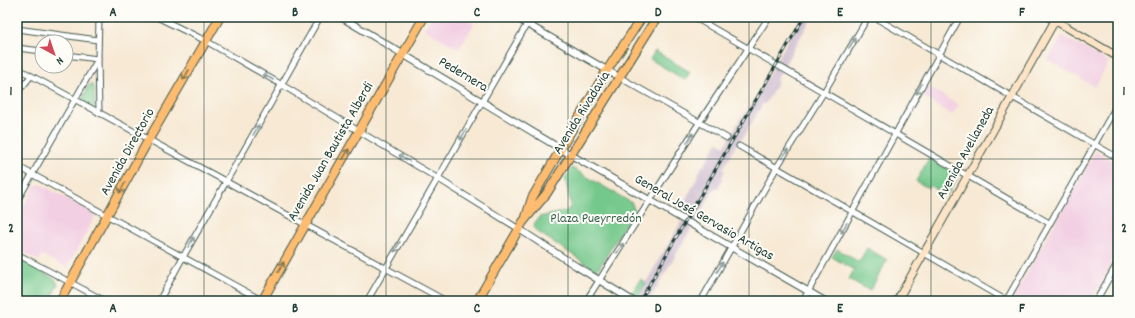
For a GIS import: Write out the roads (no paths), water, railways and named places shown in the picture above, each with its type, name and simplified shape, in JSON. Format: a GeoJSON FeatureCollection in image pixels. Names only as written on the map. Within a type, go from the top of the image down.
{"type":"FeatureCollection","features":[{"type":"Feature","properties":{"kind":"main road","name":"Avenida Directorio"},"geometry":{"type":"LineString","coordinates":[[60,301],[149,140],[220,17]]}},
{"type":"Feature","properties":{"kind":"main road","name":"Avenida Juan Bautista Alberdi"},"geometry":{"type":"LineString","coordinates":[[263,301],[305,224],[424,17]]}},
{"type":"Feature","properties":{"kind":"main road","name":"Avenida Rivadavia"},"geometry":{"type":"LineString","coordinates":[[477,301],[525,220],[532,198],[608,70],[642,17]]}},
{"type":"Feature","properties":{"kind":"main road","name":"Avenida Rivadavia"},"geometry":{"type":"LineString","coordinates":[[525,220],[543,199],[657,17]]}},
{"type":"Feature","properties":{"kind":"main road"},"geometry":{"type":"LineString","coordinates":[[1054,18],[1118,56]]}},
{"type":"Feature","properties":{"kind":"main road","name":"Avenida Avellaneda"},"geometry":{"type":"LineString","coordinates":[[897,301],[1013,97],[1054,18]]}},
{"type":"Feature","properties":{"kind":"street"},"geometry":{"type":"LineString","coordinates":[[84,17],[99,18],[99,113]]}},
{"type":"Feature","properties":{"kind":"street"},"geometry":{"type":"LineString","coordinates":[[157,17],[206,41],[282,85],[520,229],[633,301]]}},
{"type":"Feature","properties":{"kind":"street"},"geometry":{"type":"LineString","coordinates":[[159,301],[225,182],[320,17]]}},
{"type":"Feature","properties":{"kind":"street","name":"Pedernera"},"geometry":{"type":"LineString","coordinates":[[341,17],[404,53],[571,155]]}},
{"type":"Feature","properties":{"kind":"street"},"geometry":{"type":"LineString","coordinates":[[515,17],[727,138]]}},
{"type":"Feature","properties":{"kind":"street"},"geometry":{"type":"LineString","coordinates":[[367,301],[531,17]]}},
{"type":"Feature","properties":{"kind":"street"},"geometry":{"type":"LineString","coordinates":[[694,17],[1049,223]]}},
{"type":"Feature","properties":{"kind":"street"},"geometry":{"type":"LineString","coordinates":[[586,301],[767,17]]}},
{"type":"Feature","properties":{"kind":"street"},"geometry":{"type":"LineString","coordinates":[[700,301],[777,167],[824,92],[868,17]]}},
{"type":"Feature","properties":{"kind":"street"},"geometry":{"type":"LineString","coordinates":[[874,17],[1118,158]]}},
{"type":"Feature","properties":{"kind":"street"},"geometry":{"type":"LineString","coordinates":[[804,301],[960,17]]}},
{"type":"Feature","properties":{"kind":"street"},"geometry":{"type":"LineString","coordinates":[[17,29],[98,40]]}},
{"type":"Feature","properties":{"kind":"street"},"geometry":{"type":"LineString","coordinates":[[17,48],[34,50]]}},
{"type":"Feature","properties":{"kind":"street"},"geometry":{"type":"LineString","coordinates":[[74,55],[98,59]]}},
{"type":"Feature","properties":{"kind":"street"},"geometry":{"type":"LineString","coordinates":[[17,201],[98,59]]}},
{"type":"Feature","properties":{"kind":"street"},"geometry":{"type":"LineString","coordinates":[[17,68],[446,301]]}},
{"type":"Feature","properties":{"kind":"street"},"geometry":{"type":"LineString","coordinates":[[17,91],[31,76]]}},
{"type":"Feature","properties":{"kind":"street"},"geometry":{"type":"LineString","coordinates":[[739,146],[925,252],[1006,301],[1118,103]]}},
{"type":"Feature","properties":{"kind":"street","name":"General José Gervasio Artigas"},"geometry":{"type":"LineString","coordinates":[[571,155],[825,301]]}},
{"type":"Feature","properties":{"kind":"street"},"geometry":{"type":"LineString","coordinates":[[17,166],[263,301]]}},
{"type":"Feature","properties":{"kind":"street"},"geometry":{"type":"LineString","coordinates":[[17,254],[105,301]]}},
{"type":"Feature","properties":{"kind":"street"},"geometry":{"type":"LineString","coordinates":[[1096,301],[1118,263]]}},
{"type":"Feature","properties":{"kind":"railway"},"geometry":{"type":"LineString","coordinates":[[640,301],[804,17]]}},
{"type":"Feature","properties":{"kind":"park label","name":"Plaza Pueyrredón"},"geometry":{"type":"Point","coordinates":[596,219]}}]}
